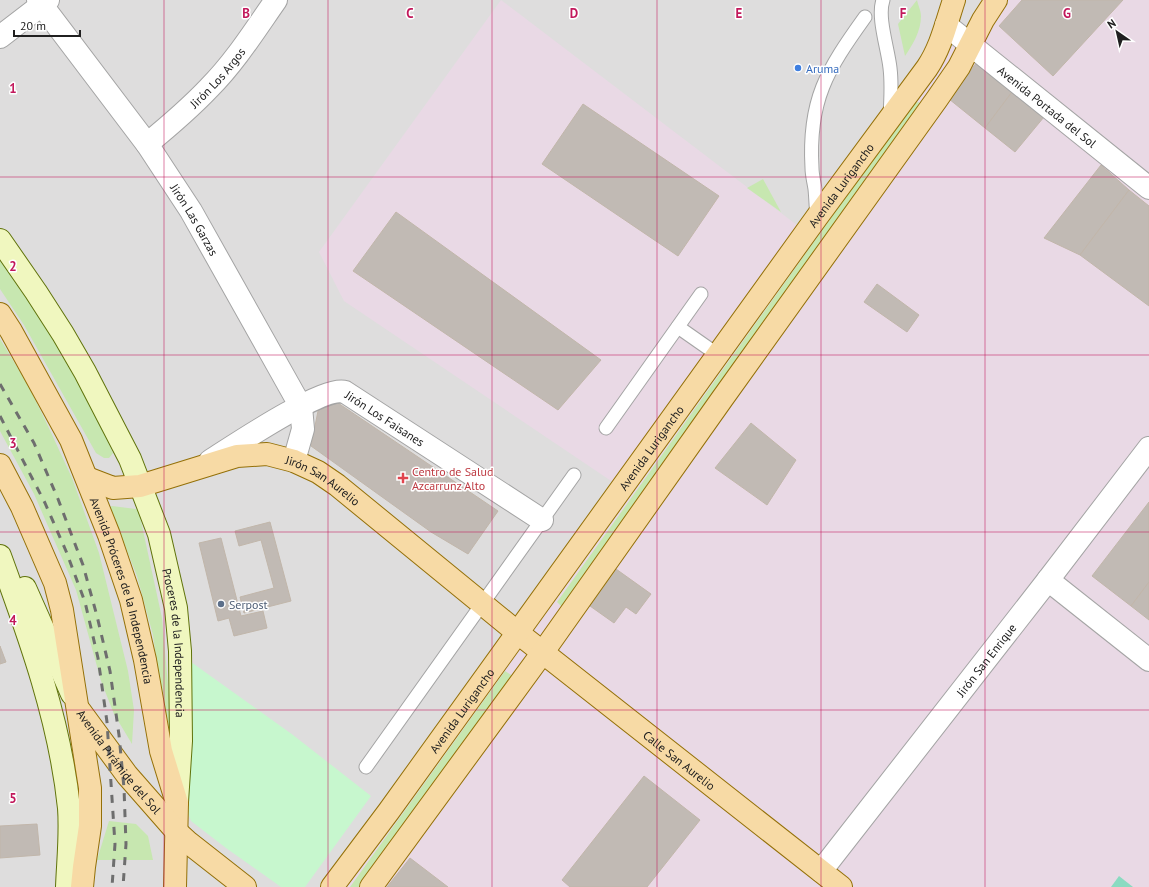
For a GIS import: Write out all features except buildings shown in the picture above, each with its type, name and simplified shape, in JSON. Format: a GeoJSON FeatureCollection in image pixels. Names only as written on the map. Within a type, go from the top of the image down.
{"type":"FeatureCollection","features":[{"type":"Feature","properties":{"kind":"main road","name":"Avenida Lurigancho"},"geometry":{"type":"LineString","coordinates":[[332,887],[389,811],[817,217],[935,57],[954,0]]}},
{"type":"Feature","properties":{"kind":"main road"},"geometry":{"type":"LineString","coordinates":[[371,887],[543,652],[937,99],[959,67],[983,20],[996,0]]}},
{"type":"Feature","properties":{"kind":"main road"},"geometry":{"type":"LineString","coordinates":[[0,240],[36,292],[74,353],[130,459],[140,486]]}},
{"type":"Feature","properties":{"kind":"main road","name":"Avenida Próceres de la Independencia"},"geometry":{"type":"LineString","coordinates":[[0,314],[48,396],[71,440],[120,565],[131,600],[145,660],[159,744],[177,803],[175,887]]}},
{"type":"Feature","properties":{"kind":"main road","name":"Jirón San Aurelio"},"geometry":{"type":"LineString","coordinates":[[87,478],[114,488],[140,486],[237,456],[266,454],[294,461],[318,472],[337,485],[518,633]]}},
{"type":"Feature","properties":{"kind":"main road"},"geometry":{"type":"LineString","coordinates":[[0,465],[22,507],[58,594],[62,610],[90,788],[90,826],[82,887]]}},
{"type":"Feature","properties":{"kind":"main road","name":"Proceres de la Independencia"},"geometry":{"type":"LineString","coordinates":[[140,486],[159,534],[176,608],[180,651],[181,688],[181,741],[177,803]]}},
{"type":"Feature","properties":{"kind":"main road","name":"Avenida Pirámide del Sol"},"geometry":{"type":"LineString","coordinates":[[0,543],[21,578],[78,707],[127,775],[177,832],[245,887]]}},
{"type":"Feature","properties":{"kind":"main road"},"geometry":{"type":"LineString","coordinates":[[0,556],[50,703],[66,786],[69,810],[67,887]]}},
{"type":"Feature","properties":{"kind":"main road","name":"Calle San Aurelio"},"geometry":{"type":"LineString","coordinates":[[518,633],[841,887]]}},
{"type":"Feature","properties":{"kind":"street","name":"Jirón Los Argos"},"geometry":{"type":"LineString","coordinates":[[147,144],[174,122],[210,88],[234,60],[276,0]]}},
{"type":"Feature","properties":{"kind":"street","name":"Jirón Las Garzas"},"geometry":{"type":"LineString","coordinates":[[43,2],[147,144],[191,211],[301,407],[303,429],[294,461]]}},
{"type":"Feature","properties":{"kind":"street"},"geometry":{"type":"LineString","coordinates":[[0,37],[43,2]]}},
{"type":"Feature","properties":{"kind":"street","name":"Avenida Portada del Sol"},"geometry":{"type":"LineString","coordinates":[[946,25],[1149,188]]}},
{"type":"Feature","properties":{"kind":"street","name":"Jirón Los Faisanes"},"geometry":{"type":"LineString","coordinates":[[201,467],[253,434],[301,407],[327,394],[337,391],[345,392],[542,520]]}},
{"type":"Feature","properties":{"kind":"street","name":"Jirón San Enrique"},"geometry":{"type":"LineString","coordinates":[[821,871],[1149,448]]}},
{"type":"Feature","properties":{"kind":"street"},"geometry":{"type":"LineString","coordinates":[[1048,580],[1149,660]]}},
{"type":"Feature","properties":{"kind":"lane"},"geometry":{"type":"LineString","coordinates":[[883,0],[881,12],[890,68],[890,118]]}},
{"type":"Feature","properties":{"kind":"lane"},"geometry":{"type":"LineString","coordinates":[[817,217],[811,153],[814,114],[818,99],[831,68],[865,17]]}},
{"type":"Feature","properties":{"kind":"lane"},"geometry":{"type":"LineString","coordinates":[[606,428],[701,294]]}},
{"type":"Feature","properties":{"kind":"lane"},"geometry":{"type":"LineString","coordinates":[[678,327],[718,355]]}},
{"type":"Feature","properties":{"kind":"lane"},"geometry":{"type":"LineString","coordinates":[[366,767],[574,475]]}},
{"type":"Feature","properties":{"kind":"shaded area"},"geometry":{"type":"Polygon","coordinates":[[[0,0],[1149,0],[1149,887],[0,887],[0,0]]]}},
{"type":"Feature","properties":{"kind":"shaded area"},"geometry":{"type":"Polygon","coordinates":[[[501,0],[814,238],[985,0],[1149,0],[1149,887],[340,887],[629,493],[344,301],[319,252],[501,0]]]}},
{"type":"Feature","properties":{"kind":"green space"},"geometry":{"type":"Polygon","coordinates":[[[917,0],[921,14],[920,27],[914,42],[905,56],[898,24],[917,0]]]}},
{"type":"Feature","properties":{"kind":"green space"},"geometry":{"type":"Polygon","coordinates":[[[919,102],[918,109],[562,607],[557,602],[913,103],[919,102]]]}},
{"type":"Feature","properties":{"kind":"green space"},"geometry":{"type":"Polygon","coordinates":[[[763,179],[781,212],[747,188],[763,179]]]}},
{"type":"Feature","properties":{"kind":"green space"},"geometry":{"type":"Polygon","coordinates":[[[0,256],[48,327],[86,393],[113,453],[109,458],[104,458],[96,453],[24,325],[0,289],[0,256]]]}},
{"type":"Feature","properties":{"kind":"green space"},"geometry":{"type":"Polygon","coordinates":[[[0,339],[28,385],[72,478],[99,553],[128,671],[134,710],[132,744],[114,714],[101,681],[76,590],[34,494],[0,431],[0,339]]]}},
{"type":"Feature","properties":{"kind":"green space"},"geometry":{"type":"Polygon","coordinates":[[[110,507],[136,509],[139,512],[162,618],[170,707],[170,741],[164,717],[153,635],[137,576],[111,510],[110,507]]]}},
{"type":"Feature","properties":{"kind":"green space"},"geometry":{"type":"Polygon","coordinates":[[[191,662],[293,735],[371,796],[305,887],[281,887],[191,821],[188,813],[191,723],[191,662]]]}},
{"type":"Feature","properties":{"kind":"green space"},"geometry":{"type":"Polygon","coordinates":[[[505,671],[513,676],[359,887],[350,887],[505,671]]]}},
{"type":"Feature","properties":{"kind":"green space"},"geometry":{"type":"Polygon","coordinates":[[[109,821],[136,824],[148,836],[153,860],[97,860],[109,821]]]}},
{"type":"Feature","properties":{"kind":"green space"},"geometry":{"type":"Polygon","coordinates":[[[1119,876],[1133,887],[1111,887],[1119,876]]]}},
{"type":"Feature","properties":{"kind":"railway"},"geometry":{"type":"LineString","coordinates":[[0,384],[34,443],[58,499],[83,565],[97,616],[110,671],[119,735],[124,788],[126,844],[123,887]]}},
{"type":"Feature","properties":{"kind":"railway"},"geometry":{"type":"LineString","coordinates":[[0,416],[45,503],[66,551],[85,602],[98,658],[107,722],[115,844],[112,887]]}},
{"type":"Feature","properties":{"kind":"place","name":"Aruma"},"geometry":{"type":"Point","coordinates":[798,68]}},
{"type":"Feature","properties":{"kind":"place","name":"Centro de Salud Azcarrunz Alto"},"geometry":{"type":"Point","coordinates":[403,478]}},
{"type":"Feature","properties":{"kind":"place","name":"Serpost"},"geometry":{"type":"Point","coordinates":[221,604]}}]}
